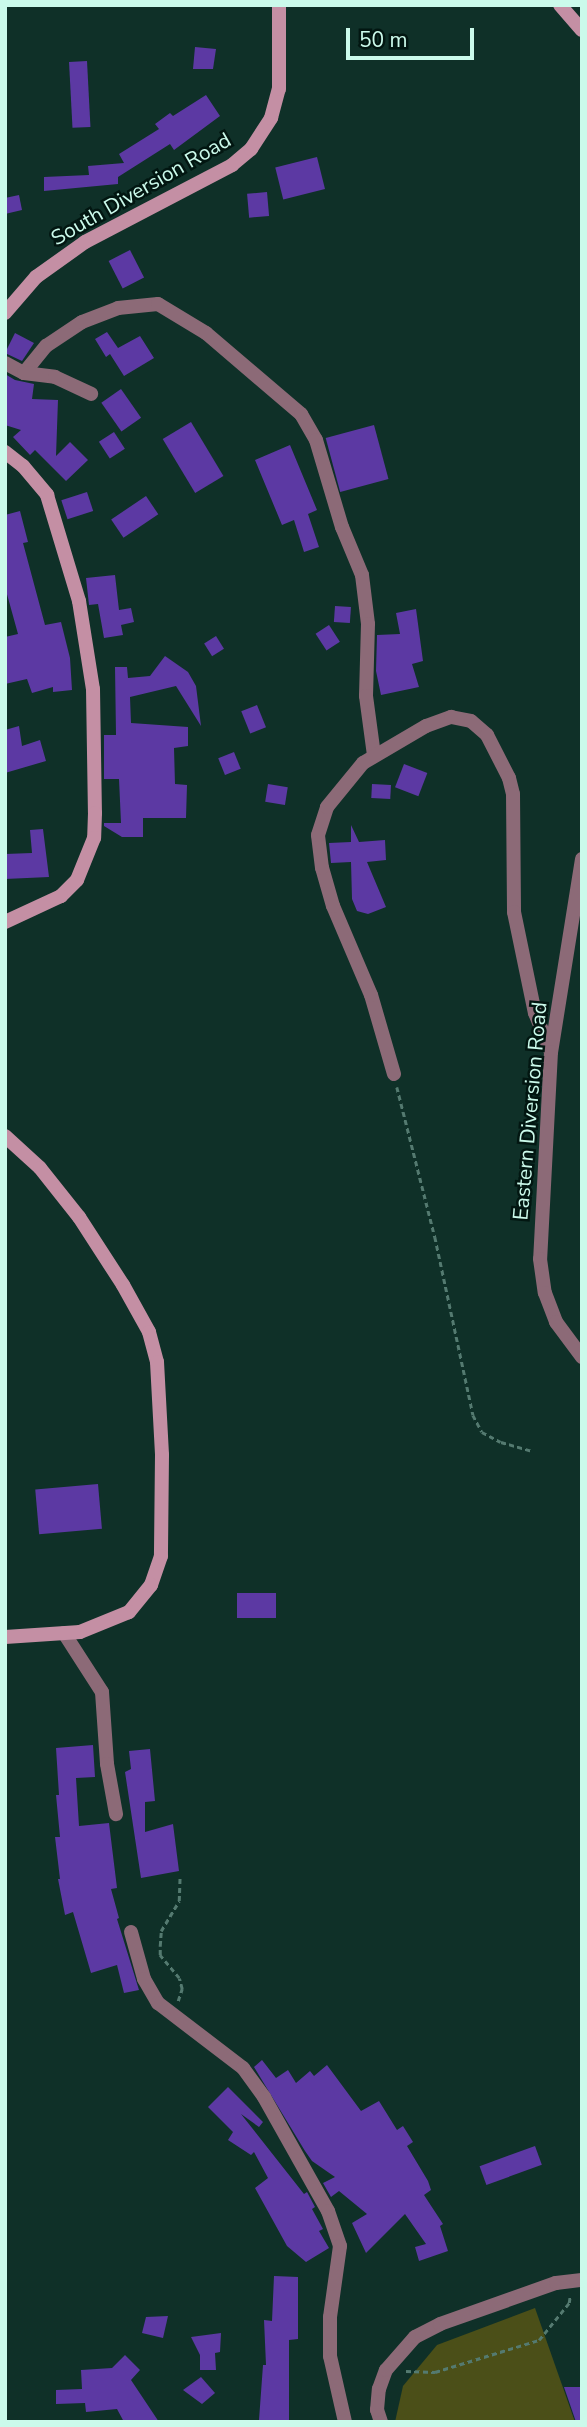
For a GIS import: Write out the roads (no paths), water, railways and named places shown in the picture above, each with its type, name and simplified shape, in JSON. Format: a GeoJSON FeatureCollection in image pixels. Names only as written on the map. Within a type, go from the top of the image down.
{"type":"FeatureCollection","features":[{"type":"Feature","properties":{"kind":"main road","name":"South Diversion Road"},"geometry":{"type":"LineString","coordinates":[[5,313],[36,277],[85,242],[232,165],[251,149],[271,118],[279,89],[279,5]]}},
{"type":"Feature","properties":{"kind":"main road"},"geometry":{"type":"LineString","coordinates":[[560,5],[582,30]]}},
{"type":"Feature","properties":{"kind":"main road"},"geometry":{"type":"LineString","coordinates":[[5,452],[23,466],[47,495],[79,601],[93,689],[96,813],[94,838],[77,880],[52,901],[5,922]]}},
{"type":"Feature","properties":{"kind":"main road"},"geometry":{"type":"LineString","coordinates":[[5,1136],[40,1168],[79,1217],[123,1285],[149,1332],[157,1362],[162,1512],[161,1556],[151,1585],[130,1612],[80,1632],[5,1637]]}},
{"type":"Feature","properties":{"kind":"street"},"geometry":{"type":"LineString","coordinates":[[24,373],[46,346],[82,322],[118,308],[158,304],[206,333],[301,414],[316,440],[342,527],[362,575],[368,624],[366,696],[374,755]]}},
{"type":"Feature","properties":{"kind":"street"},"geometry":{"type":"LineString","coordinates":[[5,363],[24,373],[55,377],[91,394]]}},
{"type":"Feature","properties":{"kind":"street"},"geometry":{"type":"LineString","coordinates":[[394,1074],[371,995],[333,906],[322,868],[318,835],[327,807],[363,763],[426,726],[451,717],[471,721],[487,734],[509,778],[513,794],[514,912],[535,1013],[551,1052]]}},
{"type":"Feature","properties":{"kind":"street","name":"Eastern Diversion Road"},"geometry":{"type":"LineString","coordinates":[[582,859],[551,1052],[540,1259],[545,1293],[556,1322],[582,1357]]}},
{"type":"Feature","properties":{"kind":"street"},"geometry":{"type":"LineString","coordinates":[[64,1633],[102,1692],[107,1764],[116,1814]]}},
{"type":"Feature","properties":{"kind":"street"},"geometry":{"type":"LineString","coordinates":[[131,1932],[144,1979],[158,2003],[243,2068],[264,2097],[328,2211],[340,2246],[330,2317],[330,2356],[345,2422]]}},
{"type":"Feature","properties":{"kind":"street"},"geometry":{"type":"LineString","coordinates":[[381,2422],[377,2410],[379,2389],[386,2370],[415,2337],[440,2324],[577,2279]]}}]}
